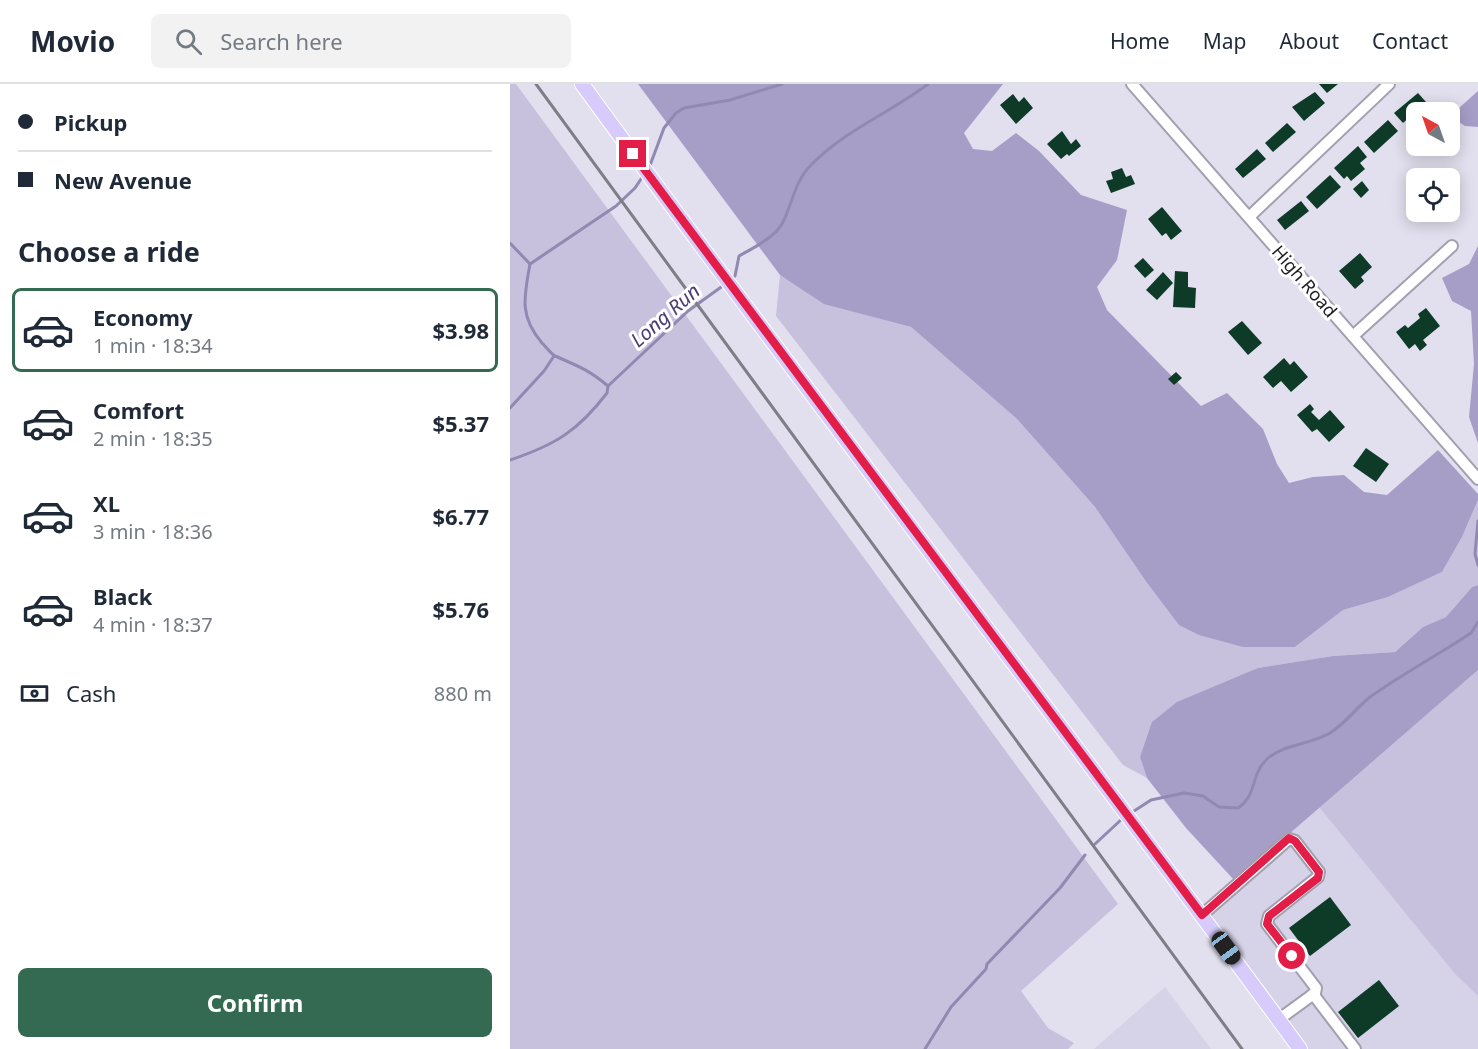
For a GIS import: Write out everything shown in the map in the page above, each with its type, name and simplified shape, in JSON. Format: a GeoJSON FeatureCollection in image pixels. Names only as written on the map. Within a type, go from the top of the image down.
{"type":"FeatureCollection","features":[{"type":"Feature","properties":{"kind":"main road"},"geometry":{"type":"LineString","coordinates":[[582,84],[741,301],[1128,814],[1300,1049]]}},
{"type":"Feature","properties":{"kind":"street","name":"High Road"},"geometry":{"type":"LineString","coordinates":[[1132,84],[1478,479]]}},
{"type":"Feature","properties":{"kind":"street"},"geometry":{"type":"LineString","coordinates":[[1249,217],[1389,84]]}},
{"type":"Feature","properties":{"kind":"street"},"geometry":{"type":"LineString","coordinates":[[1353,336],[1452,246]]}},
{"type":"Feature","properties":{"kind":"street"},"geometry":{"type":"LineString","coordinates":[[1202,915],[1289,838],[1295,841],[1319,872],[1318,878],[1269,916],[1267,924],[1316,988],[1313,994],[1278,1020]]}},
{"type":"Feature","properties":{"kind":"street"},"geometry":{"type":"LineString","coordinates":[[1313,994],[1355,1049]]}},
{"type":"Feature","properties":{"kind":"shaded area"},"geometry":{"type":"Polygon","coordinates":[[[510,84],[516,84],[1118,904],[1021,991],[1048,1028],[1074,1043],[1068,1049],[510,1049],[510,84]]]}},
{"type":"Feature","properties":{"kind":"shaded area"},"geometry":{"type":"Polygon","coordinates":[[[638,84],[1003,84],[964,133],[973,149],[992,151],[1016,133],[1039,151],[1081,195],[1127,210],[1117,260],[1097,287],[1107,310],[1201,406],[1227,393],[1263,429],[1277,464],[1289,483],[1313,477],[1344,475],[1364,492],[1387,495],[1438,450],[1478,494],[1478,500],[1462,537],[1442,572],[1388,597],[1343,610],[1295,647],[1243,647],[1199,635],[1179,625],[1095,507],[1017,419],[911,327],[824,304],[780,275],[638,84]]]}},
{"type":"Feature","properties":{"kind":"shaded area"},"geometry":{"type":"Polygon","coordinates":[[[1478,91],[1478,127],[1465,126],[1460,123],[1460,107],[1478,91]]]}},
{"type":"Feature","properties":{"kind":"shaded area"},"geometry":{"type":"Polygon","coordinates":[[[1478,246],[1478,443],[1469,417],[1474,364],[1471,311],[1452,301],[1442,278],[1469,264],[1478,246]]]}},
{"type":"Feature","properties":{"kind":"shaded area"},"geometry":{"type":"Polygon","coordinates":[[[780,275],[830,305],[911,327],[1017,419],[1095,507],[1145,580],[1295,647],[1343,610],[1388,597],[1442,572],[1462,537],[1478,500],[1478,585],[1472,587],[1446,617],[1423,627],[1395,652],[1333,656],[1258,668],[1140,756],[1147,778],[1123,765],[776,316],[780,275]]]}},
{"type":"Feature","properties":{"kind":"shaded area"},"geometry":{"type":"Polygon","coordinates":[[[1478,585],[1478,670],[1235,881],[1186,828],[1147,778],[1140,757],[1152,722],[1177,702],[1258,668],[1333,656],[1395,652],[1423,627],[1446,617],[1472,587],[1478,585]]]}},
{"type":"Feature","properties":{"kind":"shaded area"},"geometry":{"type":"Polygon","coordinates":[[[1478,670],[1478,996],[1455,974],[1319,807],[1478,670]]]}},
{"type":"Feature","properties":{"kind":"shaded area"},"geometry":{"type":"Polygon","coordinates":[[[1319,807],[1455,974],[1478,996],[1478,1049],[1306,1049],[1204,908],[1319,807]]]}},
{"type":"Feature","properties":{"kind":"shaded area"},"geometry":{"type":"Polygon","coordinates":[[[1165,987],[1211,1049],[1094,1049],[1165,987]]]}},
{"type":"Feature","properties":{"kind":"building"},"geometry":{"type":"Polygon","coordinates":[[[1319,84],[1338,84],[1327,93],[1319,84]]]}},
{"type":"Feature","properties":{"kind":"building"},"geometry":{"type":"Polygon","coordinates":[[[1315,92],[1325,103],[1304,121],[1292,107],[1315,92]]]}},
{"type":"Feature","properties":{"kind":"building"},"geometry":{"type":"Polygon","coordinates":[[[1418,93],[1426,102],[1407,102],[1418,93]]]}},
{"type":"Feature","properties":{"kind":"building"},"geometry":{"type":"Polygon","coordinates":[[[1013,94],[1019,102],[1024,97],[1033,108],[1016,124],[1000,105],[1013,94]]]}},
{"type":"Feature","properties":{"kind":"building"},"geometry":{"type":"Polygon","coordinates":[[[1406,103],[1406,120],[1403,123],[1394,113],[1406,103]]]}},
{"type":"Feature","properties":{"kind":"building"},"geometry":{"type":"Polygon","coordinates":[[[1388,120],[1398,131],[1374,153],[1364,142],[1388,120]]]}},
{"type":"Feature","properties":{"kind":"building"},"geometry":{"type":"Polygon","coordinates":[[[1287,123],[1296,132],[1273,152],[1265,143],[1287,123]]]}},
{"type":"Feature","properties":{"kind":"building"},"geometry":{"type":"Polygon","coordinates":[[[1062,131],[1071,144],[1076,139],[1081,146],[1069,156],[1067,154],[1061,159],[1047,144],[1062,131]]]}},
{"type":"Feature","properties":{"kind":"building"},"geometry":{"type":"Polygon","coordinates":[[[1358,146],[1367,157],[1360,163],[1365,169],[1351,181],[1347,176],[1344,179],[1334,168],[1358,146]]]}},
{"type":"Feature","properties":{"kind":"building"},"geometry":{"type":"Polygon","coordinates":[[[1257,149],[1266,159],[1243,178],[1235,169],[1257,149]]]}},
{"type":"Feature","properties":{"kind":"building"},"geometry":{"type":"Polygon","coordinates":[[[1122,168],[1126,177],[1131,175],[1135,184],[1111,193],[1106,181],[1113,179],[1111,172],[1122,168]]]}},
{"type":"Feature","properties":{"kind":"building"},"geometry":{"type":"Polygon","coordinates":[[[1330,175],[1341,187],[1317,209],[1306,197],[1330,175]]]}},
{"type":"Feature","properties":{"kind":"building"},"geometry":{"type":"Polygon","coordinates":[[[1362,181],[1369,190],[1361,198],[1353,189],[1362,181]]]}},
{"type":"Feature","properties":{"kind":"building"},"geometry":{"type":"Polygon","coordinates":[[[1301,201],[1309,211],[1285,230],[1277,220],[1301,201]]]}},
{"type":"Feature","properties":{"kind":"building"},"geometry":{"type":"Polygon","coordinates":[[[1162,207],[1182,231],[1171,240],[1166,233],[1162,236],[1148,219],[1162,207]]]}},
{"type":"Feature","properties":{"kind":"building"},"geometry":{"type":"Polygon","coordinates":[[[1360,253],[1372,267],[1361,277],[1364,281],[1355,289],[1339,271],[1360,253]]]}},
{"type":"Feature","properties":{"kind":"building"},"geometry":{"type":"Polygon","coordinates":[[[1143,258],[1154,270],[1145,278],[1134,266],[1143,258]]]}},
{"type":"Feature","properties":{"kind":"building"},"geometry":{"type":"Polygon","coordinates":[[[1175,271],[1188,272],[1188,287],[1196,288],[1195,308],[1173,307],[1175,271]]]}},
{"type":"Feature","properties":{"kind":"building"},"geometry":{"type":"Polygon","coordinates":[[[1163,272],[1173,283],[1157,300],[1146,290],[1163,272]]]}},
{"type":"Feature","properties":{"kind":"building"},"geometry":{"type":"Polygon","coordinates":[[[1426,308],[1440,326],[1423,340],[1427,345],[1420,351],[1415,344],[1409,349],[1396,332],[1405,325],[1408,328],[1420,318],[1418,314],[1426,308]]]}},
{"type":"Feature","properties":{"kind":"building"},"geometry":{"type":"Polygon","coordinates":[[[1242,321],[1262,343],[1248,355],[1228,332],[1242,321]]]}},
{"type":"Feature","properties":{"kind":"building"},"geometry":{"type":"Polygon","coordinates":[[[1284,358],[1290,365],[1294,361],[1308,377],[1291,392],[1281,381],[1273,388],[1263,377],[1284,358]]]}},
{"type":"Feature","properties":{"kind":"building"},"geometry":{"type":"Polygon","coordinates":[[[1176,372],[1182,378],[1174,385],[1168,379],[1176,372]]]}},
{"type":"Feature","properties":{"kind":"building"},"geometry":{"type":"Polygon","coordinates":[[[1310,404],[1314,409],[1311,412],[1319,420],[1330,410],[1345,427],[1329,442],[1317,429],[1312,432],[1297,415],[1310,404]]]}},
{"type":"Feature","properties":{"kind":"building"},"geometry":{"type":"Polygon","coordinates":[[[1366,448],[1389,464],[1376,482],[1353,466],[1366,448]]]}},
{"type":"Feature","properties":{"kind":"building"},"geometry":{"type":"Polygon","coordinates":[[[1330,897],[1351,925],[1310,956],[1289,928],[1330,897]]]}},
{"type":"Feature","properties":{"kind":"building"},"geometry":{"type":"Polygon","coordinates":[[[1379,980],[1399,1006],[1358,1038],[1338,1012],[1379,980]]]}},
{"type":"Feature","properties":{"kind":"waterway"},"geometry":{"type":"LineString","coordinates":[[649,168],[664,128],[676,113],[684,108],[730,100],[782,84]]}},
{"type":"Feature","properties":{"kind":"waterway","name":"Long Run"},"geometry":{"type":"LineString","coordinates":[[732,279],[735,276],[739,256],[764,242],[780,227],[797,185],[811,165],[838,142],[928,84]]}},
{"type":"Feature","properties":{"kind":"waterway"},"geometry":{"type":"LineString","coordinates":[[608,386],[589,372],[553,355],[542,343],[530,324],[525,306],[528,276],[530,264],[616,206],[635,188],[643,176]]}},
{"type":"Feature","properties":{"kind":"waterway"},"geometry":{"type":"LineString","coordinates":[[510,243],[530,264]]}},
{"type":"Feature","properties":{"kind":"waterway","name":"Long Run"},"geometry":{"type":"LineString","coordinates":[[510,460],[540,449],[575,427],[607,393],[608,386],[688,311],[724,285]]}},
{"type":"Feature","properties":{"kind":"waterway"},"geometry":{"type":"LineString","coordinates":[[510,408],[544,371],[554,356]]}},
{"type":"Feature","properties":{"kind":"waterway"},"geometry":{"type":"LineString","coordinates":[[1478,521],[1475,554],[1478,565]]}},
{"type":"Feature","properties":{"kind":"waterway"},"geometry":{"type":"LineString","coordinates":[[1131,813],[1151,800],[1184,793],[1203,796],[1219,807],[1238,808],[1249,797],[1258,771],[1273,754],[1330,733],[1370,697],[1471,633],[1478,622]]}},
{"type":"Feature","properties":{"kind":"waterway"},"geometry":{"type":"LineString","coordinates":[[1095,844],[1123,818]]}},
{"type":"Feature","properties":{"kind":"waterway"},"geometry":{"type":"LineString","coordinates":[[925,1049],[951,1007],[986,969],[987,964],[1060,888],[1085,855]]}},
{"type":"Feature","properties":{"kind":"railway"},"geometry":{"type":"LineString","coordinates":[[536,84],[1242,1049]]}},
{"type":"Feature","properties":{"kind":"route"},"geometry":{"type":"LineString","coordinates":[[633,154],[1202,915],[1289,838],[1295,841],[1319,872],[1318,878],[1269,916],[1267,924],[1292,956]]}}]}
